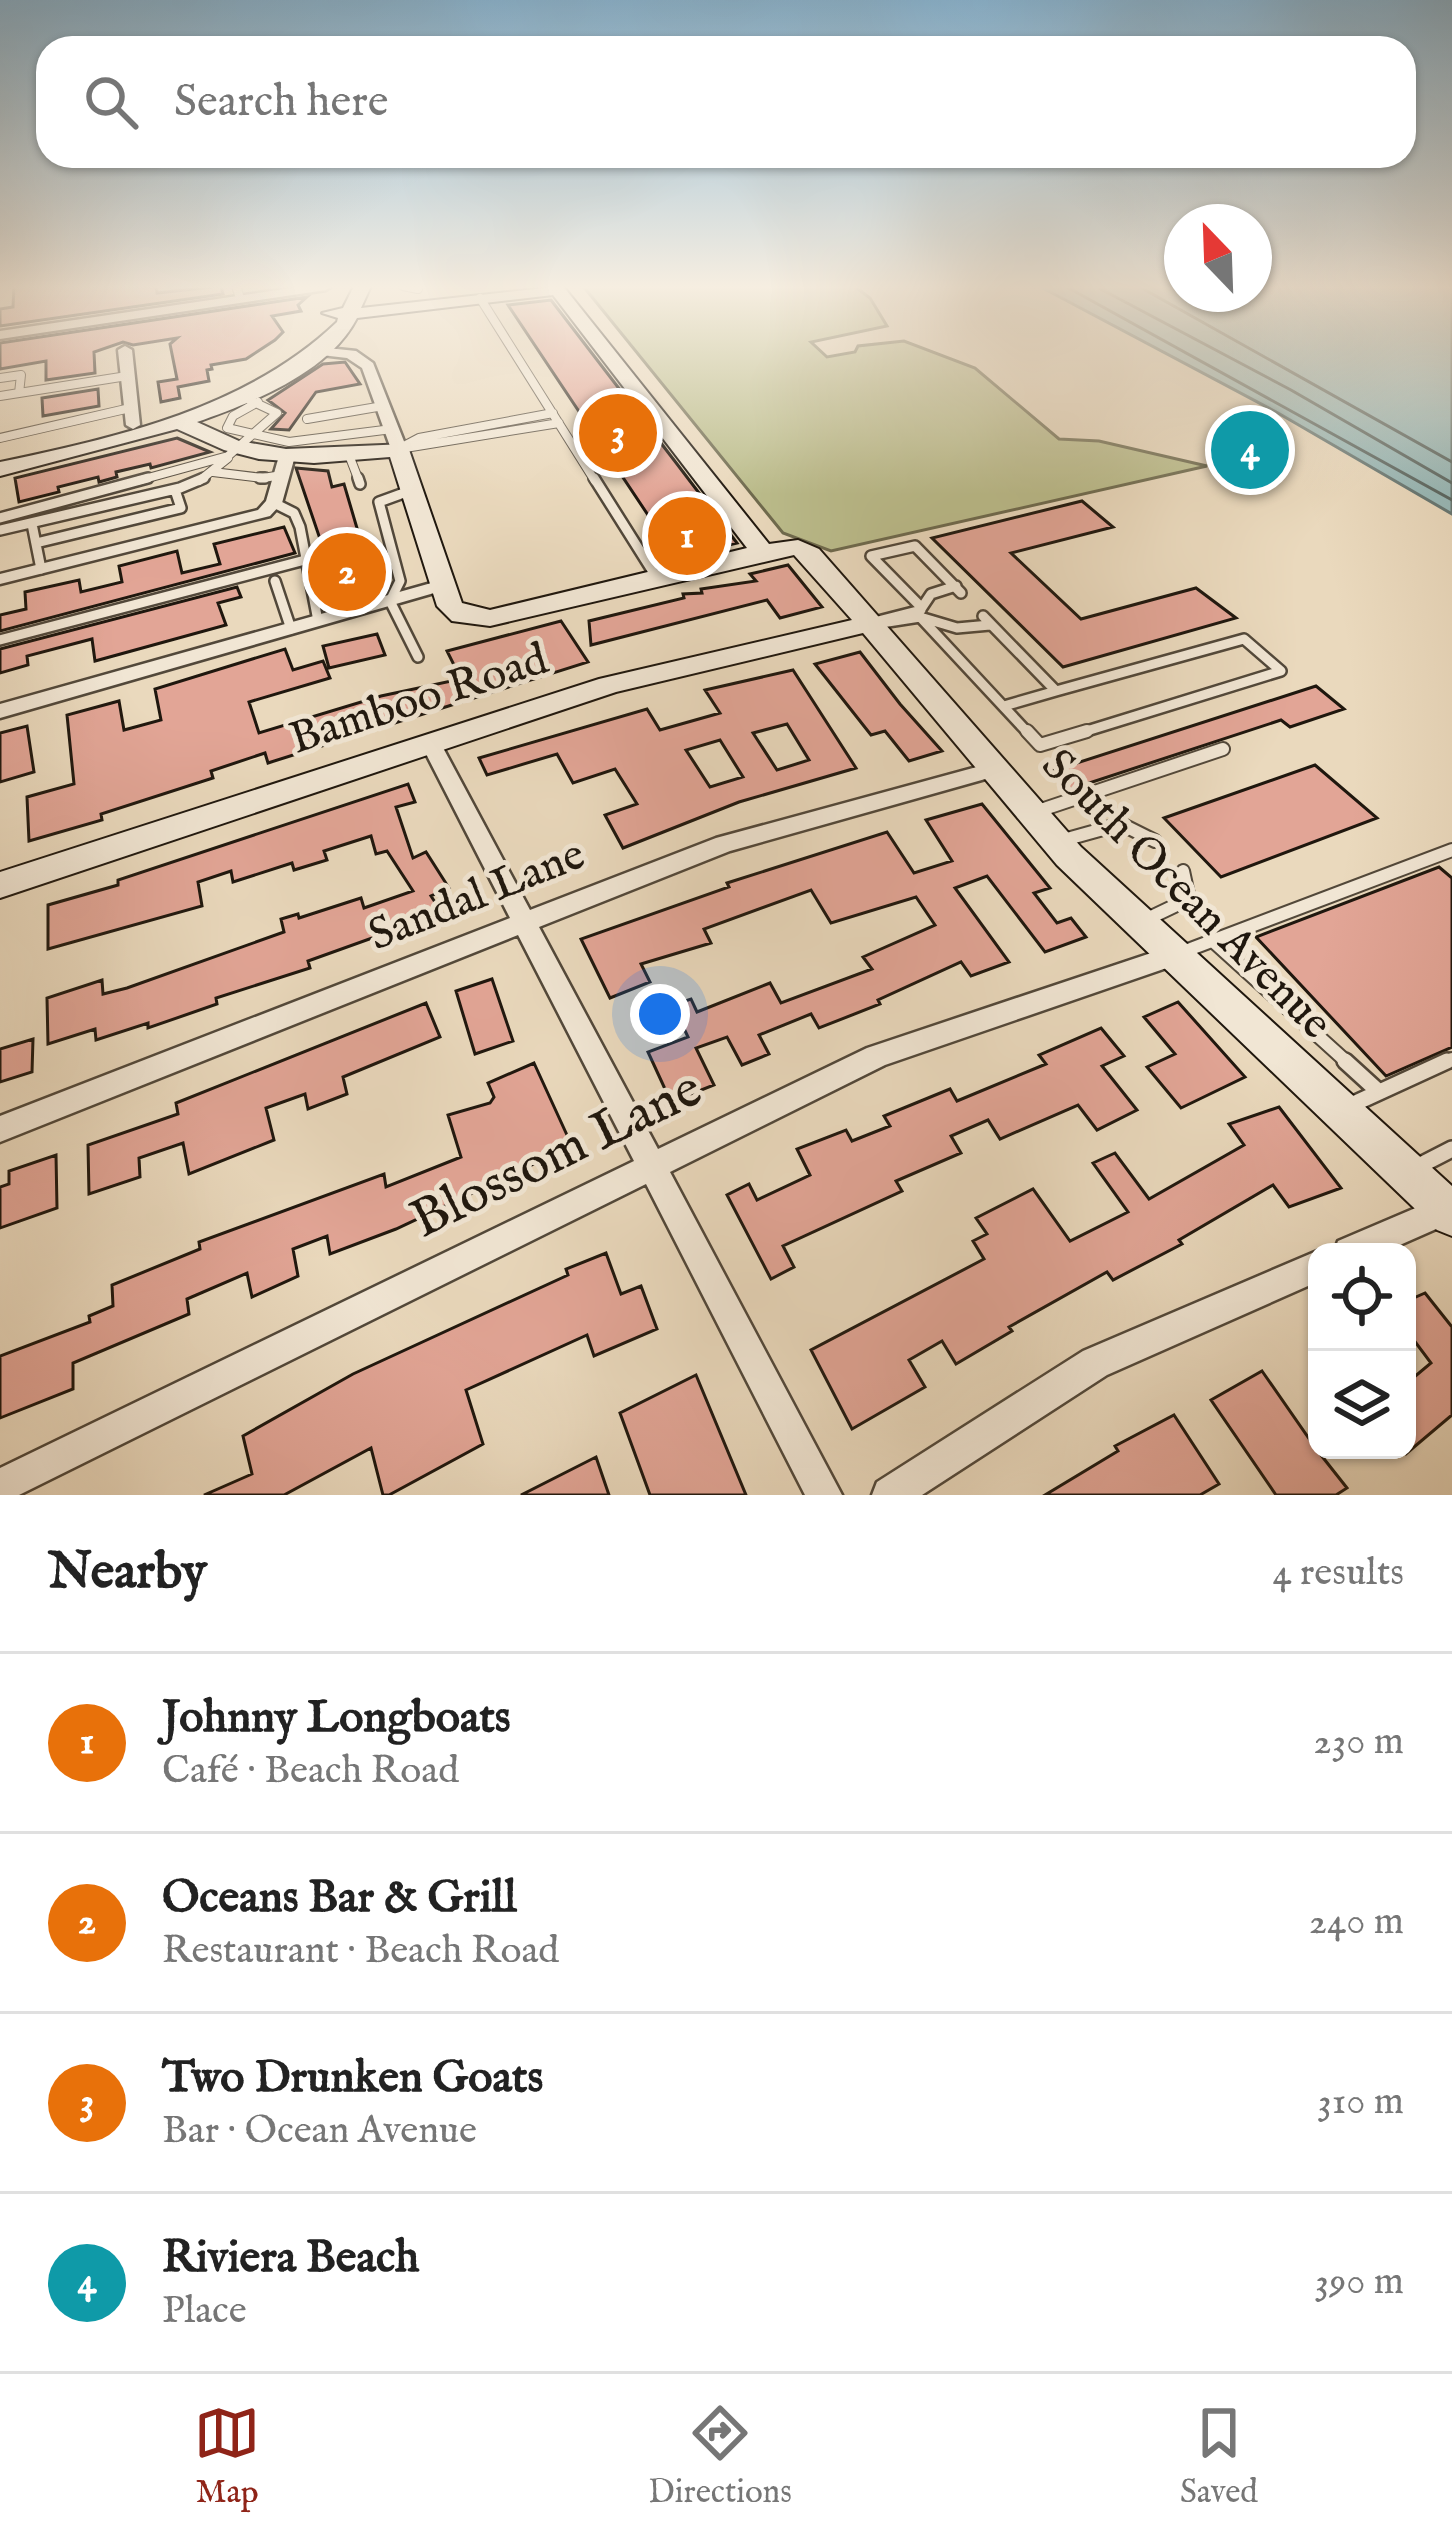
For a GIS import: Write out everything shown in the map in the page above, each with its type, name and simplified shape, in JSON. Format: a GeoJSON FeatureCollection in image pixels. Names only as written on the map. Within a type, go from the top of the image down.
{"type":"FeatureCollection","features":[{"type":"Feature","properties":{"kind":"street"},"geometry":{"type":"LineString","coordinates":[[112,444],[132,417],[126,356]]}},
{"type":"Feature","properties":{"kind":"street"},"geometry":{"type":"LineString","coordinates":[[180,422],[180,414],[205,399],[294,356]]}},
{"type":"Feature","properties":{"kind":"street"},"geometry":{"type":"LineString","coordinates":[[0,469],[112,444],[250,399],[301,356]]}},
{"type":"Feature","properties":{"kind":"street"},"geometry":{"type":"LineString","coordinates":[[354,356],[368,366],[454,611],[490,618],[763,552],[611,356]]}},
{"type":"Feature","properties":{"kind":"street"},"geometry":{"type":"LineString","coordinates":[[0,457],[205,399]]}},
{"type":"Feature","properties":{"kind":"street"},"geometry":{"type":"LineString","coordinates":[[180,422],[239,448],[296,458],[349,455],[395,439]]}},
{"type":"Feature","properties":{"kind":"street"},"geometry":{"type":"LineString","coordinates":[[0,579],[264,513],[274,503],[296,458]]}},
{"type":"Feature","properties":{"kind":"street","name":"South Ocean Avenue"},"geometry":{"type":"LineString","coordinates":[[763,552],[798,547],[826,569],[1058,842],[1449,1212]]}},
{"type":"Feature","properties":{"kind":"street"},"geometry":{"type":"LineString","coordinates":[[0,711],[442,585]]}},
{"type":"Feature","properties":{"kind":"street","name":"Bamboo Road"},"geometry":{"type":"LineString","coordinates":[[0,885],[609,685],[872,623]]}},
{"type":"Feature","properties":{"kind":"street"},"geometry":{"type":"LineString","coordinates":[[431,744],[824,1495]]}},
{"type":"Feature","properties":{"kind":"street","name":"Sandal Lane"},"geometry":{"type":"LineString","coordinates":[[0,1129],[724,844],[995,769]]}},
{"type":"Feature","properties":{"kind":"street","name":"Blossom Lane"},"geometry":{"type":"LineString","coordinates":[[0,1486],[878,1056],[1175,955]]}},
{"type":"Feature","properties":{"kind":"street"},"geometry":{"type":"LineString","coordinates":[[1371,1243],[1449,1212]]}},
{"type":"Feature","properties":{"kind":"street"},"geometry":{"type":"LineString","coordinates":[[890,1495],[1095,1363],[1308,1270]]}},
{"type":"Feature","properties":{"kind":"lane"},"geometry":{"type":"LineString","coordinates":[[517,356],[657,578]]}},
{"type":"Feature","properties":{"kind":"lane"},"geometry":{"type":"LineString","coordinates":[[0,378],[21,375],[19,393]]}},
{"type":"Feature","properties":{"kind":"lane"},"geometry":{"type":"LineString","coordinates":[[0,396],[128,376]]}},
{"type":"Feature","properties":{"kind":"lane"},"geometry":{"type":"LineString","coordinates":[[0,530],[175,490],[213,472],[239,448],[277,412],[250,399],[227,428],[239,448]]}},
{"type":"Feature","properties":{"kind":"lane"},"geometry":{"type":"LineString","coordinates":[[307,419],[383,406]]}},
{"type":"Feature","properties":{"kind":"lane"},"geometry":{"type":"LineString","coordinates":[[395,439],[553,413]]}},
{"type":"Feature","properties":{"kind":"lane"},"geometry":{"type":"LineString","coordinates":[[0,438],[132,417]]}},
{"type":"Feature","properties":{"kind":"lane"},"geometry":{"type":"LineString","coordinates":[[213,472],[263,478],[296,458],[395,439],[559,423]]}},
{"type":"Feature","properties":{"kind":"lane"},"geometry":{"type":"LineString","coordinates":[[0,518],[239,448]]}},
{"type":"Feature","properties":{"kind":"lane"},"geometry":{"type":"LineString","coordinates":[[349,455],[360,484]]}},
{"type":"Feature","properties":{"kind":"lane"},"geometry":{"type":"LineString","coordinates":[[36,543],[181,508],[175,490]]}},
{"type":"Feature","properties":{"kind":"lane"},"geometry":{"type":"LineString","coordinates":[[412,490],[380,502],[400,580],[390,601],[418,657]]}},
{"type":"Feature","properties":{"kind":"lane"},"geometry":{"type":"LineString","coordinates":[[274,503],[294,513],[317,621]]}},
{"type":"Feature","properties":{"kind":"lane"},"geometry":{"type":"LineString","coordinates":[[32,524],[41,568]]}},
{"type":"Feature","properties":{"kind":"lane"},"geometry":{"type":"LineString","coordinates":[[872,623],[892,625],[920,612],[932,594],[958,590],[915,546],[871,556],[920,612],[1004,706],[1040,745],[1281,671],[1244,640],[1004,706]]}},
{"type":"Feature","properties":{"kind":"lane"},"geometry":{"type":"LineString","coordinates":[[0,640],[305,560]]}},
{"type":"Feature","properties":{"kind":"lane"},"geometry":{"type":"LineString","coordinates":[[275,581],[291,628]]}},
{"type":"Feature","properties":{"kind":"lane"},"geometry":{"type":"LineString","coordinates":[[920,612],[957,628],[987,620],[1056,691]]}},
{"type":"Feature","properties":{"kind":"lane"},"geometry":{"type":"LineString","coordinates":[[1032,813],[1223,748]]}},
{"type":"Feature","properties":{"kind":"lane"},"geometry":{"type":"LineString","coordinates":[[1058,842],[1121,821],[1142,827],[1155,841]]}},
{"type":"Feature","properties":{"kind":"lane"},"geometry":{"type":"LineString","coordinates":[[1175,955],[1450,853]]}},
{"type":"Feature","properties":{"kind":"lane"},"geometry":{"type":"LineString","coordinates":[[1140,923],[1189,899],[1183,871]]}},
{"type":"Feature","properties":{"kind":"lane"},"geometry":{"type":"LineString","coordinates":[[1214,942],[1379,1092]]}},
{"type":"Feature","properties":{"kind":"lane"},"geometry":{"type":"LineString","coordinates":[[1341,1111],[1452,1059]]}},
{"type":"Feature","properties":{"kind":"lane"},"geometry":{"type":"LineString","coordinates":[[1407,1172],[1452,1149]]}},
{"type":"Feature","properties":{"kind":"green space"},"geometry":{"type":"Polygon","coordinates":[[[639,356],[943,356],[975,368],[1059,439],[1099,441],[1207,466],[831,551],[783,533],[639,356]]]}},
{"type":"Feature","properties":{"kind":"water"},"geometry":{"type":"Polygon","coordinates":[[[1170,356],[1452,356],[1452,514],[1278,413],[1170,356]]]}},
{"type":"Feature","properties":{"kind":"building"},"geometry":{"type":"Polygon","coordinates":[[[0,356],[94,356],[95,373],[46,380],[46,361],[0,369],[0,356]]]}},
{"type":"Feature","properties":{"kind":"building"},"geometry":{"type":"Polygon","coordinates":[[[172,356],[251,356],[211,365],[209,381],[178,387],[180,398],[161,402],[158,382],[177,379],[172,356]]]}},
{"type":"Feature","properties":{"kind":"building"},"geometry":{"type":"Polygon","coordinates":[[[542,356],[594,356],[737,543],[676,557],[542,356]]]}},
{"type":"Feature","properties":{"kind":"building"},"geometry":{"type":"Polygon","coordinates":[[[345,362],[360,384],[316,392],[289,430],[271,429],[285,413],[268,400],[323,364],[345,362]]]}},
{"type":"Feature","properties":{"kind":"building"},"geometry":{"type":"Polygon","coordinates":[[[98,389],[99,406],[43,416],[42,398],[98,389]]]}},
{"type":"Feature","properties":{"kind":"building"},"geometry":{"type":"Polygon","coordinates":[[[177,438],[210,452],[116,472],[117,477],[99,482],[98,477],[58,487],[59,492],[19,502],[15,478],[177,438]]]}},
{"type":"Feature","properties":{"kind":"building"},"geometry":{"type":"Polygon","coordinates":[[[296,468],[328,471],[332,487],[344,484],[364,552],[372,551],[383,592],[342,604],[296,468]]]}},
{"type":"Feature","properties":{"kind":"building"},"geometry":{"type":"Polygon","coordinates":[[[1082,501],[1113,527],[1011,553],[1081,619],[1196,588],[1236,618],[1063,667],[932,538],[1082,501]]]}},
{"type":"Feature","properties":{"kind":"building"},"geometry":{"type":"Polygon","coordinates":[[[284,527],[295,553],[0,631],[0,615],[26,609],[25,592],[79,580],[81,592],[122,582],[119,566],[177,551],[182,573],[220,564],[214,544],[284,527]]]}},
{"type":"Feature","properties":{"kind":"building"},"geometry":{"type":"Polygon","coordinates":[[[788,565],[822,607],[780,618],[767,600],[591,645],[589,621],[702,593],[701,589],[756,581],[750,574],[788,565]]]}},
{"type":"Feature","properties":{"kind":"building"},"geometry":{"type":"Polygon","coordinates":[[[237,587],[241,597],[218,603],[226,625],[95,661],[92,639],[27,656],[28,665],[0,673],[0,649],[237,587]]]}},
{"type":"Feature","properties":{"kind":"building"},"geometry":{"type":"Polygon","coordinates":[[[561,621],[588,662],[268,763],[265,753],[211,771],[213,778],[101,814],[102,820],[29,841],[27,797],[74,784],[67,715],[119,701],[124,730],[161,720],[155,689],[285,649],[293,670],[323,661],[330,678],[249,702],[259,733],[381,696],[461,679],[447,651],[561,621]]]}},
{"type":"Feature","properties":{"kind":"building"},"geometry":{"type":"Polygon","coordinates":[[[377,634],[385,655],[329,668],[323,646],[377,634]]]}},
{"type":"Feature","properties":{"kind":"building"},"geometry":{"type":"Polygon","coordinates":[[[860,652],[942,751],[909,761],[885,731],[871,735],[815,664],[860,652]]]}},
{"type":"Feature","properties":{"kind":"building"},"geometry":{"type":"Polygon","coordinates":[[[793,670],[856,768],[739,802],[623,848],[605,815],[637,804],[615,769],[573,783],[557,754],[487,775],[479,758],[647,709],[660,730],[720,713],[705,690],[793,670]],[[787,724],[753,733],[777,770],[809,760],[787,724]],[[720,740],[686,750],[710,787],[743,777],[720,740]]]}},
{"type":"Feature","properties":{"kind":"building"},"geometry":{"type":"Polygon","coordinates":[[[1316,686],[1344,709],[1290,727],[1281,720],[1068,790],[1052,771],[1316,686]]]}},
{"type":"Feature","properties":{"kind":"building"},"geometry":{"type":"Polygon","coordinates":[[[27,726],[34,772],[0,782],[0,733],[27,726]]]}},
{"type":"Feature","properties":{"kind":"building"},"geometry":{"type":"Polygon","coordinates":[[[1315,765],[1377,818],[1221,877],[1164,818],[1315,765]]]}},
{"type":"Feature","properties":{"kind":"building"},"geometry":{"type":"Polygon","coordinates":[[[408,784],[415,802],[396,807],[413,858],[426,852],[449,888],[431,896],[442,913],[308,961],[310,968],[216,998],[217,1004],[148,1028],[148,1023],[96,1040],[95,1029],[48,1044],[47,998],[102,980],[103,994],[127,988],[284,932],[281,919],[298,914],[299,918],[361,898],[364,908],[413,891],[387,851],[376,854],[371,836],[324,851],[327,860],[294,870],[292,863],[233,882],[231,871],[198,882],[202,906],[48,949],[48,905],[408,784]]]}},
{"type":"Feature","properties":{"kind":"building"},"geometry":{"type":"Polygon","coordinates":[[[982,804],[1050,888],[1034,893],[1057,923],[1071,918],[1086,937],[1045,952],[987,876],[955,888],[1009,962],[971,976],[961,962],[878,1000],[880,1004],[819,1028],[811,1014],[759,1035],[769,1054],[742,1065],[727,1037],[696,1048],[714,1085],[671,1102],[648,1052],[688,1037],[673,1005],[691,999],[697,1012],[770,983],[781,1003],[872,969],[863,957],[935,925],[916,897],[831,923],[811,890],[704,929],[711,943],[641,964],[650,982],[610,998],[581,939],[729,887],[727,883],[887,832],[914,873],[952,861],[926,820],[982,804]]]}},
{"type":"Feature","properties":{"kind":"building"},"geometry":{"type":"Polygon","coordinates":[[[1439,867],[1452,878],[1452,1047],[1386,1076],[1256,937],[1439,867]]]}},
{"type":"Feature","properties":{"kind":"building"},"geometry":{"type":"Polygon","coordinates":[[[492,979],[513,1041],[475,1054],[456,991],[492,979]]]}},
{"type":"Feature","properties":{"kind":"building"},"geometry":{"type":"Polygon","coordinates":[[[1178,1002],[1245,1077],[1181,1108],[1147,1067],[1175,1054],[1144,1017],[1178,1002]]]}},
{"type":"Feature","properties":{"kind":"building"},"geometry":{"type":"Polygon","coordinates":[[[426,1003],[440,1037],[343,1077],[347,1094],[308,1109],[305,1094],[266,1108],[274,1140],[189,1174],[183,1143],[139,1158],[140,1177],[89,1194],[88,1145],[178,1114],[176,1103],[426,1003]]]}},
{"type":"Feature","properties":{"kind":"building"},"geometry":{"type":"Polygon","coordinates":[[[1101,1028],[1124,1056],[1102,1066],[1137,1110],[1097,1130],[1078,1105],[1000,1139],[988,1120],[951,1136],[961,1153],[896,1181],[902,1191],[783,1246],[794,1267],[771,1279],[727,1195],[749,1184],[757,1200],[810,1175],[797,1149],[846,1130],[852,1141],[890,1126],[884,1116],[950,1089],[957,1101],[1046,1064],[1039,1055],[1101,1028]]]}},
{"type":"Feature","properties":{"kind":"building"},"geometry":{"type":"Polygon","coordinates":[[[33,1039],[32,1072],[0,1082],[0,1049],[33,1039]]]}},
{"type":"Feature","properties":{"kind":"building"},"geometry":{"type":"Polygon","coordinates":[[[534,1063],[572,1146],[396,1229],[330,1254],[327,1236],[293,1249],[298,1276],[252,1297],[247,1273],[187,1299],[189,1314],[73,1363],[73,1389],[0,1418],[0,1356],[90,1322],[89,1316],[113,1306],[112,1285],[200,1249],[199,1242],[384,1174],[386,1187],[461,1157],[448,1115],[490,1103],[494,1097],[488,1083],[534,1063]]]}},
{"type":"Feature","properties":{"kind":"building"},"geometry":{"type":"Polygon","coordinates":[[[1279,1107],[1341,1188],[1289,1207],[1273,1185],[1179,1240],[1182,1244],[1113,1280],[1107,1272],[1009,1327],[1012,1331],[956,1364],[942,1341],[909,1360],[925,1387],[852,1429],[811,1350],[984,1259],[973,1241],[987,1234],[976,1218],[1033,1189],[1070,1241],[1128,1212],[1093,1163],[1115,1153],[1149,1199],[1244,1145],[1229,1124],[1279,1107]]]}},
{"type":"Feature","properties":{"kind":"building"},"geometry":{"type":"Polygon","coordinates":[[[56,1155],[57,1208],[0,1228],[0,1187],[9,1184],[9,1171],[56,1155]]]}},
{"type":"Feature","properties":{"kind":"building"},"geometry":{"type":"Polygon","coordinates":[[[606,1253],[621,1294],[641,1286],[657,1329],[594,1356],[587,1335],[466,1390],[483,1444],[389,1495],[383,1495],[371,1448],[284,1495],[204,1495],[252,1474],[243,1436],[353,1374],[606,1253]]]}},
{"type":"Feature","properties":{"kind":"building"},"geometry":{"type":"Polygon","coordinates":[[[1425,1293],[1452,1327],[1452,1415],[1416,1445],[1416,1376],[1431,1363],[1416,1343],[1416,1297],[1425,1293]]]}},
{"type":"Feature","properties":{"kind":"building"},"geometry":{"type":"Polygon","coordinates":[[[1262,1371],[1308,1437],[1308,1459],[1324,1459],[1347,1488],[1336,1495],[1276,1495],[1211,1400],[1262,1371]]]}},
{"type":"Feature","properties":{"kind":"building"},"geometry":{"type":"Polygon","coordinates":[[[696,1375],[746,1495],[650,1495],[620,1413],[696,1375]]]}},
{"type":"Feature","properties":{"kind":"building"},"geometry":{"type":"Polygon","coordinates":[[[1174,1415],[1219,1484],[1200,1495],[1045,1495],[1118,1451],[1115,1446],[1174,1415]]]}},
{"type":"Feature","properties":{"kind":"building"},"geometry":{"type":"Polygon","coordinates":[[[596,1457],[609,1495],[521,1495],[596,1457]]]}},
{"type":"Feature","properties":{"kind":"place","name":"Two Drunken Goats"},"geometry":{"type":"Point","coordinates":[618,433]}},
{"type":"Feature","properties":{"kind":"place","name":"Riviera Beach"},"geometry":{"type":"Point","coordinates":[1250,450]}},
{"type":"Feature","properties":{"kind":"place","name":"Johnny Longboats"},"geometry":{"type":"Point","coordinates":[687,536]}},
{"type":"Feature","properties":{"kind":"place","name":"Oceans Bar & Grill"},"geometry":{"type":"Point","coordinates":[347,572]}}]}
